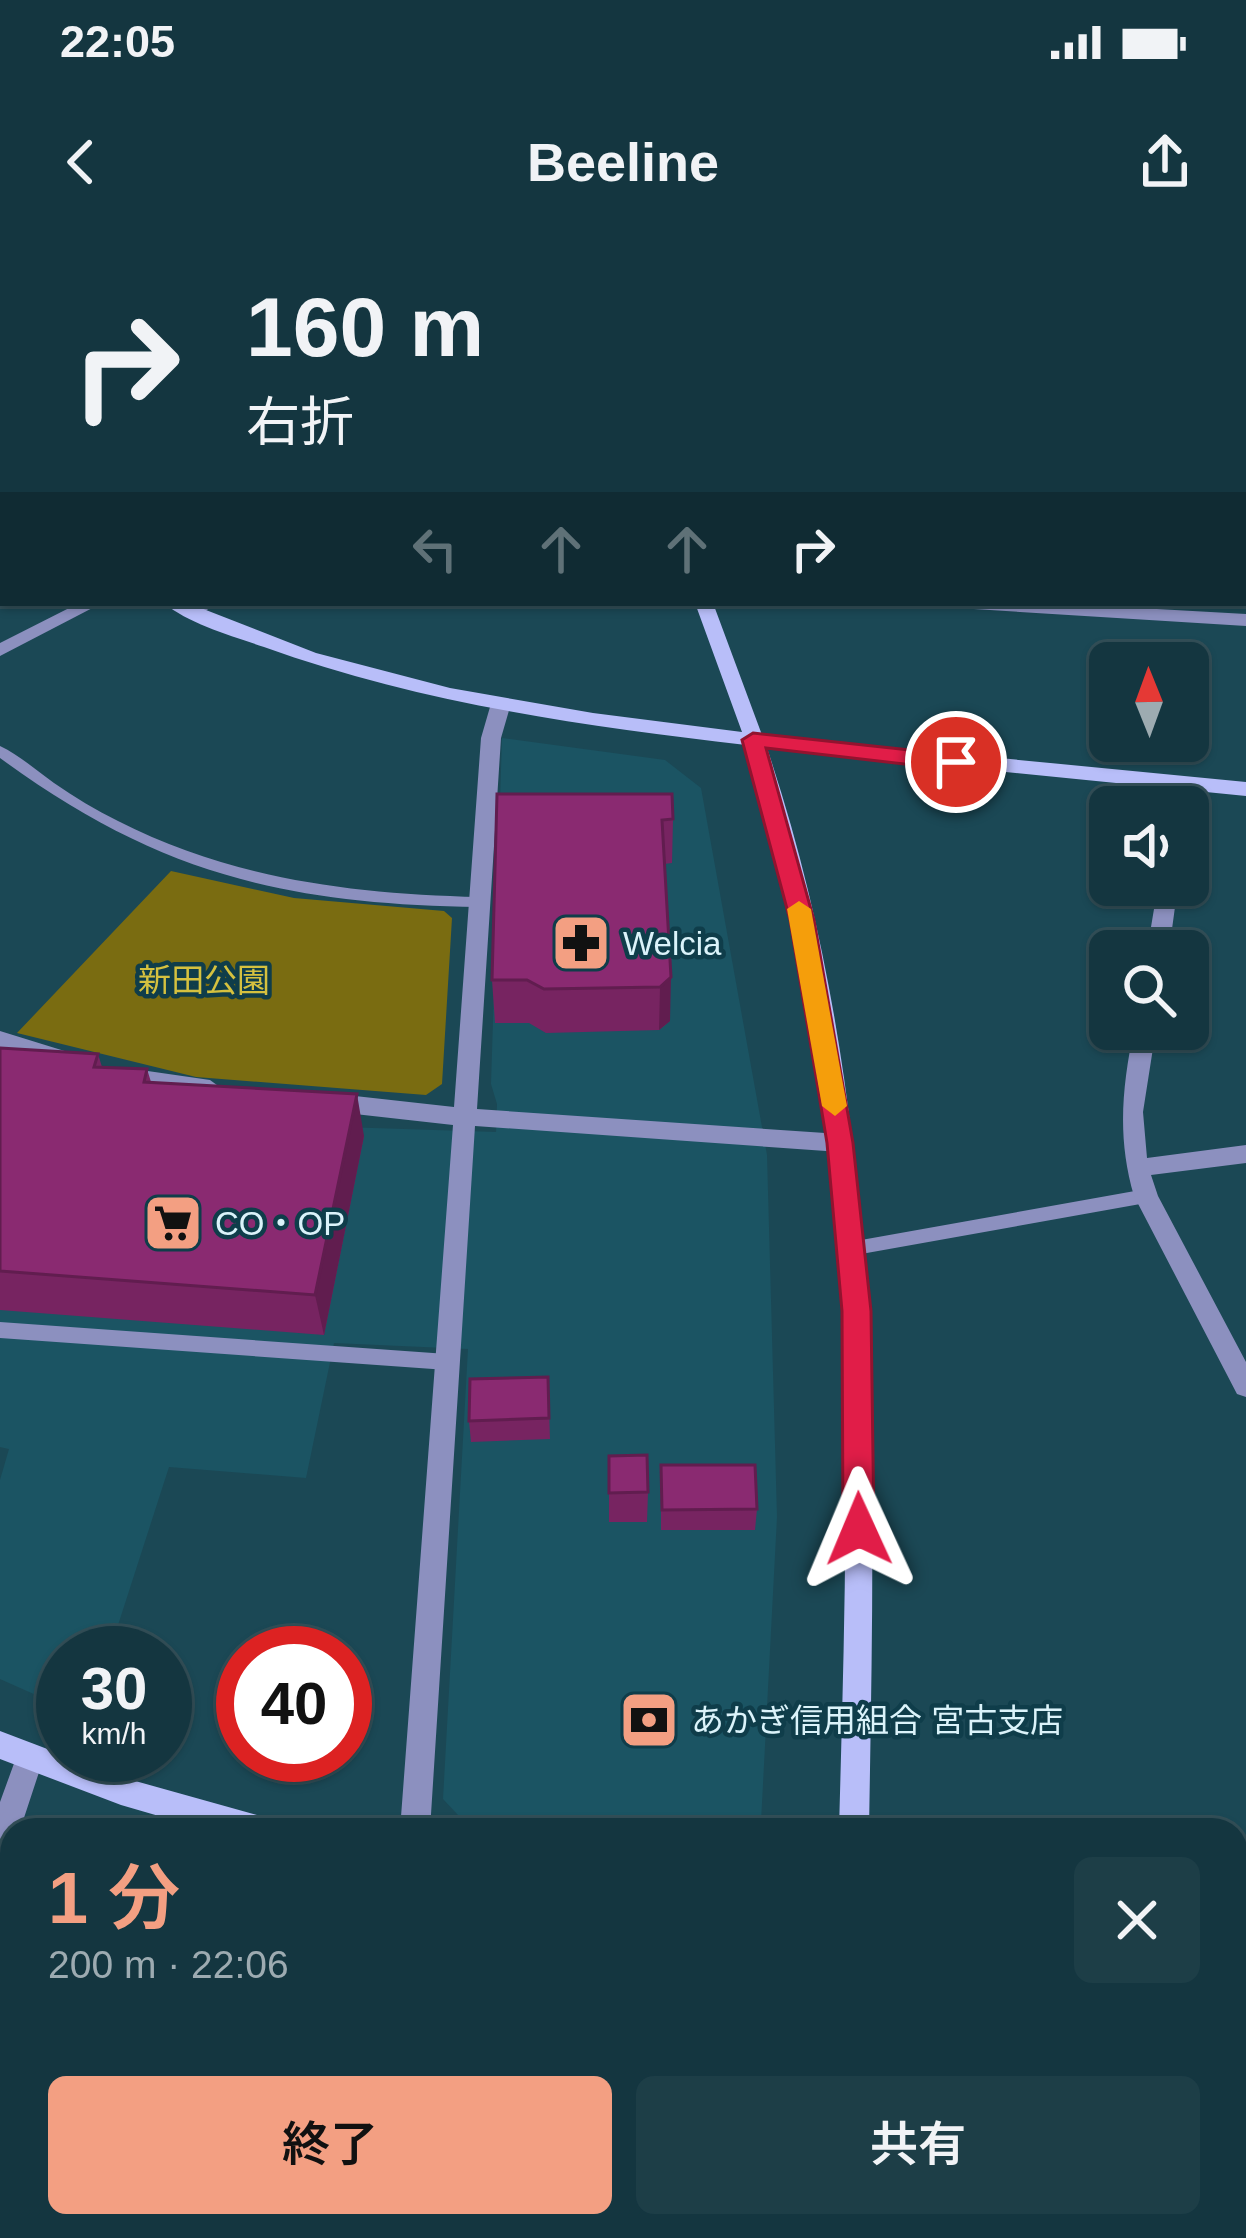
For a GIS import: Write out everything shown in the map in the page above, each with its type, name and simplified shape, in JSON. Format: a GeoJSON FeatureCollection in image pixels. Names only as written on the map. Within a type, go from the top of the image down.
{"type":"FeatureCollection","features":[{"type":"Feature","properties":{"kind":"street"},"geometry":{"type":"LineString","coordinates":[[0,650],[87,606]]}},
{"type":"Feature","properties":{"kind":"street"},"geometry":{"type":"LineString","coordinates":[[191,606],[323,663],[500,707],[753,740],[1246,789]]}},
{"type":"Feature","properties":{"kind":"street"},"geometry":{"type":"LineString","coordinates":[[705,606],[753,740],[802,920],[840,1143],[856,1311],[859,1529],[854,1818]]}},
{"type":"Feature","properties":{"kind":"street"},"geometry":{"type":"LineString","coordinates":[[1009,606],[1246,620]]}},
{"type":"Feature","properties":{"kind":"street"},"geometry":{"type":"LineString","coordinates":[[416,1818],[491,738],[500,707]]}},
{"type":"Feature","properties":{"kind":"street"},"geometry":{"type":"LineString","coordinates":[[0,1039],[131,1078],[225,1090]]}},
{"type":"Feature","properties":{"kind":"street"},"geometry":{"type":"LineString","coordinates":[[1141,1050],[1129,1126],[1136,1168],[1146,1196],[1246,1386]]}},
{"type":"Feature","properties":{"kind":"street"},"geometry":{"type":"LineString","coordinates":[[294,1098],[464,1116],[840,1143]]}},
{"type":"Feature","properties":{"kind":"street"},"geometry":{"type":"LineString","coordinates":[[1136,1168],[1246,1154]]}},
{"type":"Feature","properties":{"kind":"street"},"geometry":{"type":"LineString","coordinates":[[0,1745],[122,1791],[215,1818]]}},
{"type":"Feature","properties":{"kind":"street"},"geometry":{"type":"LineString","coordinates":[[9,1818],[30,1757]]}},
{"type":"Feature","properties":{"kind":"lane"},"geometry":{"type":"LineString","coordinates":[[0,752],[108,826],[244,879],[353,896],[479,902]]}},
{"type":"Feature","properties":{"kind":"lane"},"geometry":{"type":"LineString","coordinates":[[850,1249],[1146,1196]]}},
{"type":"Feature","properties":{"kind":"lane"},"geometry":{"type":"LineString","coordinates":[[0,1330],[447,1362]]}},
{"type":"Feature","properties":{"kind":"shaded area"},"geometry":{"type":"Polygon","coordinates":[[[502,738],[665,760],[701,788],[767,1155],[777,1517],[761,1818],[472,1818],[458,1815],[443,1799],[468,1349],[334,1343],[306,1478],[169,1467],[118,1626],[36,1626],[36,1695],[0,1679],[0,1480],[9,1449],[0,1447],[0,1065],[342,1127],[496,1132],[497,1104],[491,1084],[502,738]]]}},
{"type":"Feature","properties":{"kind":"green space","name":"新田公園"},"geometry":{"type":"Polygon","coordinates":[[[171,871],[294,898],[444,911],[452,918],[442,1084],[426,1095],[196,1077],[17,1033],[171,871]]]}},
{"type":"Feature","properties":{"kind":"building","name":"Welcia"},"geometry":{"type":"Polygon","coordinates":[[[497,794],[672,794],[673,819],[662,820],[671,977],[660,987],[544,989],[527,980],[492,980],[497,794]]]}},
{"type":"Feature","properties":{"kind":"building","name":"CO・OP"},"geometry":{"type":"Polygon","coordinates":[[[0,1048],[98,1054],[94,1067],[147,1069],[144,1082],[357,1094],[315,1295],[0,1271],[0,1048]]]}},
{"type":"Feature","properties":{"kind":"building"},"geometry":{"type":"Polygon","coordinates":[[[548,1377],[549,1418],[469,1421],[470,1379],[548,1377]]]}},
{"type":"Feature","properties":{"kind":"building"},"geometry":{"type":"Polygon","coordinates":[[[647,1455],[648,1492],[609,1493],[609,1456],[647,1455]]]}},
{"type":"Feature","properties":{"kind":"building"},"geometry":{"type":"Polygon","coordinates":[[[661,1465],[755,1465],[757,1509],[662,1510],[661,1465]]]}},
{"type":"Feature","properties":{"kind":"slow traffic"},"geometry":{"type":"LineString","coordinates":[[799,909],[835,1106]]}},
{"type":"Feature","properties":{"kind":"place","name":"Welcia"},"geometry":{"type":"Point","coordinates":[581,943]}},
{"type":"Feature","properties":{"kind":"place","name":"CO・OP"},"geometry":{"type":"Point","coordinates":[173,1223]}},
{"type":"Feature","properties":{"kind":"place","name":"あかぎ信用組合 宮古支店"},"geometry":{"type":"Point","coordinates":[649,1720]}},
{"type":"Feature","properties":{"kind":"route"},"geometry":{"type":"LineString","coordinates":[[859,1529],[856,1311],[840,1143],[802,920],[753,740],[956,762]]}}]}
